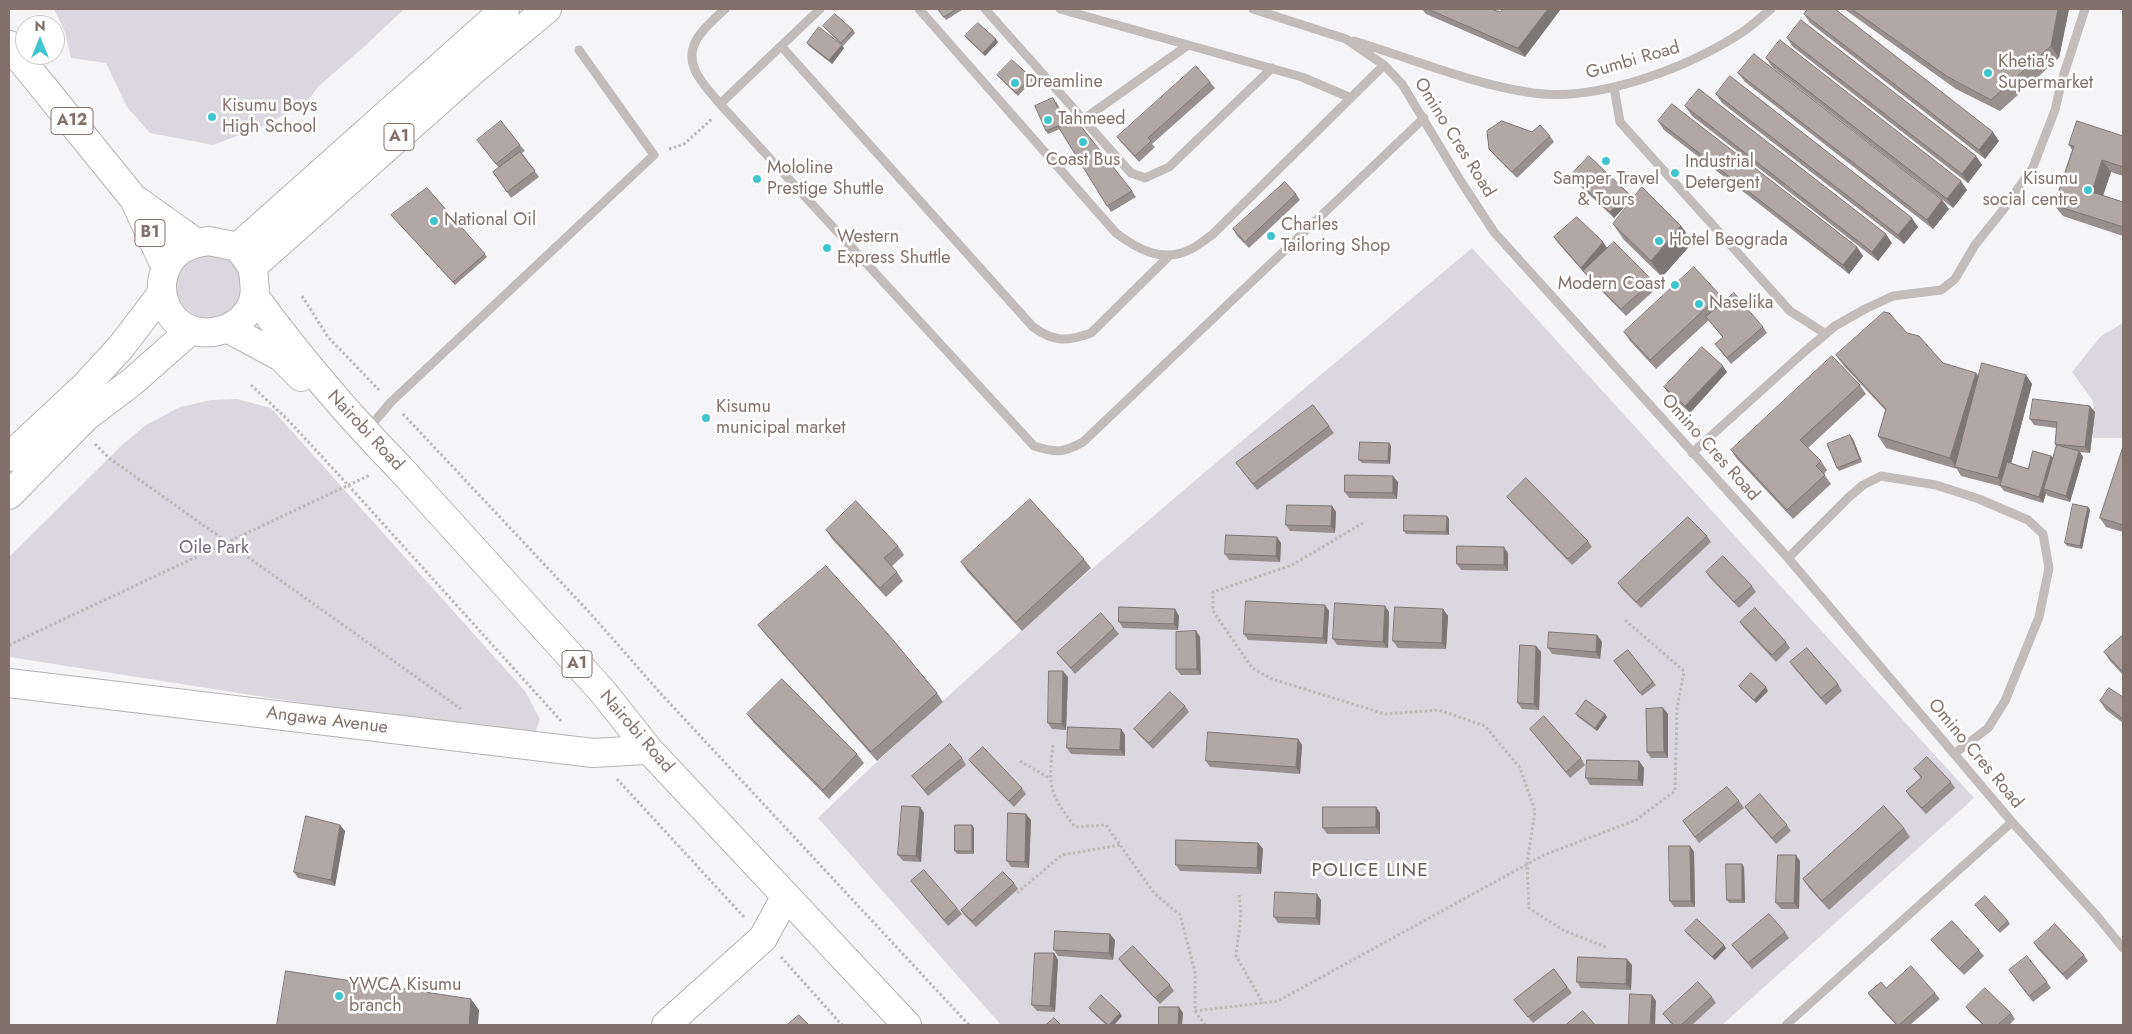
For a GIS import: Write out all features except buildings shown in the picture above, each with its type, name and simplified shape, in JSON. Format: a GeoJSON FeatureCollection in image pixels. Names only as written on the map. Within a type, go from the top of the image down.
{"type":"FeatureCollection","features":[{"type":"Feature","properties":{"kind":"main road","name":"A1"},"geometry":{"type":"LineString","coordinates":[[245,257],[505,9]]}},
{"type":"Feature","properties":{"kind":"main road","name":"A1"},"geometry":{"type":"LineString","coordinates":[[245,257],[547,9]]}},
{"type":"Feature","properties":{"kind":"main road","name":"A12"},"geometry":{"type":"LineString","coordinates":[[9,45],[134,199]]}},
{"type":"Feature","properties":{"kind":"main road","name":"B1"},"geometry":{"type":"LineString","coordinates":[[134,199],[195,242]]}},
{"type":"Feature","properties":{"kind":"main road","name":"B1"},"geometry":{"type":"LineString","coordinates":[[134,199],[164,281]]}},
{"type":"Feature","properties":{"kind":"main road"},"geometry":{"type":"LineString","coordinates":[[9,457],[86,386],[121,348],[164,281],[173,257],[183,248],[195,242],[209,241],[245,257],[255,286],[254,296],[249,309],[241,321],[229,329],[215,333],[203,333],[182,326],[169,312],[164,281]]}},
{"type":"Feature","properties":{"kind":"main road","name":"Nairobi Road"},"geometry":{"type":"LineString","coordinates":[[254,296],[306,365],[603,692],[649,750],[907,1025]]}},
{"type":"Feature","properties":{"kind":"main road","name":"Nairobi Road"},"geometry":{"type":"LineString","coordinates":[[229,329],[281,357],[386,466],[609,702],[645,750],[715,824],[782,903],[893,1025]]}},
{"type":"Feature","properties":{"kind":"main road"},"geometry":{"type":"LineString","coordinates":[[9,495],[76,427],[191,330]]}},
{"type":"Feature","properties":{"kind":"main road","name":"Angawa Avenue"},"geometry":{"type":"LineString","coordinates":[[9,682],[593,753],[645,750]]}},
{"type":"Feature","properties":{"kind":"main road"},"geometry":{"type":"LineString","coordinates":[[666,1025],[763,938],[782,903]]}},
{"type":"Feature","properties":{"kind":"street"},"geometry":{"type":"LineString","coordinates":[[725,9],[701,32],[693,45],[695,70],[722,106],[1034,446],[1052,452],[1068,450],[1084,442],[1424,118]]}},
{"type":"Feature","properties":{"kind":"street"},"geometry":{"type":"LineString","coordinates":[[722,106],[820,9]]}},
{"type":"Feature","properties":{"kind":"street"},"geometry":{"type":"LineString","coordinates":[[919,9],[1116,233],[1134,247],[1151,253],[1170,255],[1188,250],[1212,235],[1384,65]]}},
{"type":"Feature","properties":{"kind":"street"},"geometry":{"type":"LineString","coordinates":[[985,9],[1131,173],[1145,178],[1169,168],[1272,68]]}},
{"type":"Feature","properties":{"kind":"street"},"geometry":{"type":"LineString","coordinates":[[1060,9],[1302,77],[1351,98]]}},
{"type":"Feature","properties":{"kind":"street","name":"Omino Cres Road"},"geometry":{"type":"LineString","coordinates":[[1253,9],[1346,39],[1384,65],[1402,84],[1494,232],[1692,454],[1788,558],[2012,822],[2097,916],[2123,948]]}},
{"type":"Feature","properties":{"kind":"street","name":"Gumbi Road"},"geometry":{"type":"LineString","coordinates":[[1346,39],[1467,78],[1534,93],[1577,94],[1614,87],[1683,65],[1742,32],[1770,9]]}},
{"type":"Feature","properties":{"kind":"street"},"geometry":{"type":"LineString","coordinates":[[1692,454],[1836,326],[1865,309],[1893,296],[1941,290],[1955,279],[1975,245],[2004,210],[2034,167],[2055,110],[2062,80],[2084,9]]}},
{"type":"Feature","properties":{"kind":"street"},"geometry":{"type":"LineString","coordinates":[[1084,118],[1188,45]]}},
{"type":"Feature","properties":{"kind":"street"},"geometry":{"type":"LineString","coordinates":[[782,47],[1033,327],[1048,338],[1074,339],[1091,333],[1170,255]]}},
{"type":"Feature","properties":{"kind":"street"},"geometry":{"type":"LineString","coordinates":[[365,432],[392,402],[654,155],[579,50]]}},
{"type":"Feature","properties":{"kind":"street"},"geometry":{"type":"LineString","coordinates":[[1614,87],[1620,122],[1790,311],[1826,334]]}},
{"type":"Feature","properties":{"kind":"street"},"geometry":{"type":"LineString","coordinates":[[1788,558],[1863,484],[1881,476],[1936,484],[1980,499],[2028,520],[2043,534],[2049,568],[2039,617],[2005,701],[1988,728],[1954,754]]}},
{"type":"Feature","properties":{"kind":"street"},"geometry":{"type":"LineString","coordinates":[[1786,1025],[2012,822]]}},
{"type":"Feature","properties":{"kind":"path"},"geometry":{"type":"LineString","coordinates":[[654,155],[684,144],[722,106]]}},
{"type":"Feature","properties":{"kind":"path"},"geometry":{"type":"LineString","coordinates":[[302,296],[328,337],[392,402],[590,613],[663,696],[969,1025]]}},
{"type":"Feature","properties":{"kind":"path"},"geometry":{"type":"LineString","coordinates":[[251,385],[289,421],[382,524]]}},
{"type":"Feature","properties":{"kind":"path"},"geometry":{"type":"LineString","coordinates":[[76,427],[110,458],[468,714]]}},
{"type":"Feature","properties":{"kind":"path"},"geometry":{"type":"LineString","coordinates":[[9,644],[349,486],[386,466]]}},
{"type":"Feature","properties":{"kind":"path"},"geometry":{"type":"LineString","coordinates":[[1363,523],[1292,565],[1213,592],[1213,611],[1252,668],[1272,679],[1385,714],[1439,710],[1485,726],[1520,768],[1535,811],[1527,864],[1529,908],[1562,930],[1608,948]]}},
{"type":"Feature","properties":{"kind":"path"},"geometry":{"type":"LineString","coordinates":[[1195,1011],[1278,1001],[1544,855],[1636,820],[1675,791],[1677,708],[1684,671],[1625,620]]}},
{"type":"Feature","properties":{"kind":"path"},"geometry":{"type":"LineString","coordinates":[[1053,745],[1049,778],[1056,803],[1075,827],[1106,826],[1154,893],[1180,915],[1195,972],[1195,1011],[1205,1025]]}},
{"type":"Feature","properties":{"kind":"path"},"geometry":{"type":"LineString","coordinates":[[1020,761],[1049,778]]}},
{"type":"Feature","properties":{"kind":"path"},"geometry":{"type":"LineString","coordinates":[[1018,893],[1062,855],[1120,845]]}},
{"type":"Feature","properties":{"kind":"path"},"geometry":{"type":"LineString","coordinates":[[1239,895],[1241,915],[1236,956],[1263,1003]]}},
{"type":"Feature","properties":{"kind":"green space","name":"Kisumu Boys High School"},"geometry":{"type":"Polygon","coordinates":[[[54,9],[404,9],[319,86],[305,104],[263,126],[213,145],[150,133],[127,107],[106,63],[71,58],[65,32],[65,15],[57,15],[54,9]]]}},
{"type":"Feature","properties":{"kind":"green space"},"geometry":{"type":"Polygon","coordinates":[[[1472,248],[1974,798],[1722,1025],[1001,1025],[818,818],[897,743],[1058,598],[1472,248]]]}},
{"type":"Feature","properties":{"kind":"green space"},"geometry":{"type":"Polygon","coordinates":[[[185,252],[235,255],[250,299],[219,328],[174,315],[171,264],[185,252]]]}},
{"type":"Feature","properties":{"kind":"green space"},"geometry":{"type":"Polygon","coordinates":[[[2123,323],[2123,438],[2093,438],[2093,401],[2072,372],[2101,336],[2123,323]]]}},
{"type":"Feature","properties":{"kind":"green space","name":"Oile Park"},"geometry":{"type":"Polygon","coordinates":[[[237,399],[271,408],[525,691],[540,719],[533,739],[9,657],[9,557],[121,446],[146,425],[180,407],[212,400],[237,399]]]}},
{"type":"Feature","properties":{"kind":"place","name":"Khetia's Supermarket"},"geometry":{"type":"Point","coordinates":[1988,73]}},
{"type":"Feature","properties":{"kind":"place","name":"Dreamline"},"geometry":{"type":"Point","coordinates":[1015,83]}},
{"type":"Feature","properties":{"kind":"place","name":"Kisumu Boys High School"},"geometry":{"type":"Point","coordinates":[212,117]}},
{"type":"Feature","properties":{"kind":"place","name":"Tahmeed"},"geometry":{"type":"Point","coordinates":[1048,120]}},
{"type":"Feature","properties":{"kind":"place","name":"Coast Bus"},"geometry":{"type":"Point","coordinates":[1083,142]}},
{"type":"Feature","properties":{"kind":"place","name":"Samper Travel & Tours"},"geometry":{"type":"Point","coordinates":[1606,161]}},
{"type":"Feature","properties":{"kind":"place","name":"Industrial Detergent"},"geometry":{"type":"Point","coordinates":[1675,173]}},
{"type":"Feature","properties":{"kind":"place","name":"Mololine Prestige Shuttle"},"geometry":{"type":"Point","coordinates":[757,179]}},
{"type":"Feature","properties":{"kind":"place","name":"Kisumu social centre"},"geometry":{"type":"Point","coordinates":[2088,190]}},
{"type":"Feature","properties":{"kind":"place","name":"National Oil"},"geometry":{"type":"Point","coordinates":[434,221]}},
{"type":"Feature","properties":{"kind":"place","name":"Charles Tailoring Shop"},"geometry":{"type":"Point","coordinates":[1271,236]}},
{"type":"Feature","properties":{"kind":"place","name":"Hotel Beograda"},"geometry":{"type":"Point","coordinates":[1659,241]}},
{"type":"Feature","properties":{"kind":"place","name":"Western Express Shuttle"},"geometry":{"type":"Point","coordinates":[827,248]}},
{"type":"Feature","properties":{"kind":"place","name":"Modern Coast"},"geometry":{"type":"Point","coordinates":[1675,285]}},
{"type":"Feature","properties":{"kind":"place","name":"Naselika"},"geometry":{"type":"Point","coordinates":[1699,304]}},
{"type":"Feature","properties":{"kind":"place","name":"Kisumu municipal market"},"geometry":{"type":"Point","coordinates":[706,418]}},
{"type":"Feature","properties":{"kind":"place","name":"YWCA Kisumu branch"},"geometry":{"type":"Point","coordinates":[339,996]}},
{"type":"Feature","properties":{"kind":"district","name":"POLICE LINE"},"geometry":{"type":"Point","coordinates":[1370,871]}}]}
